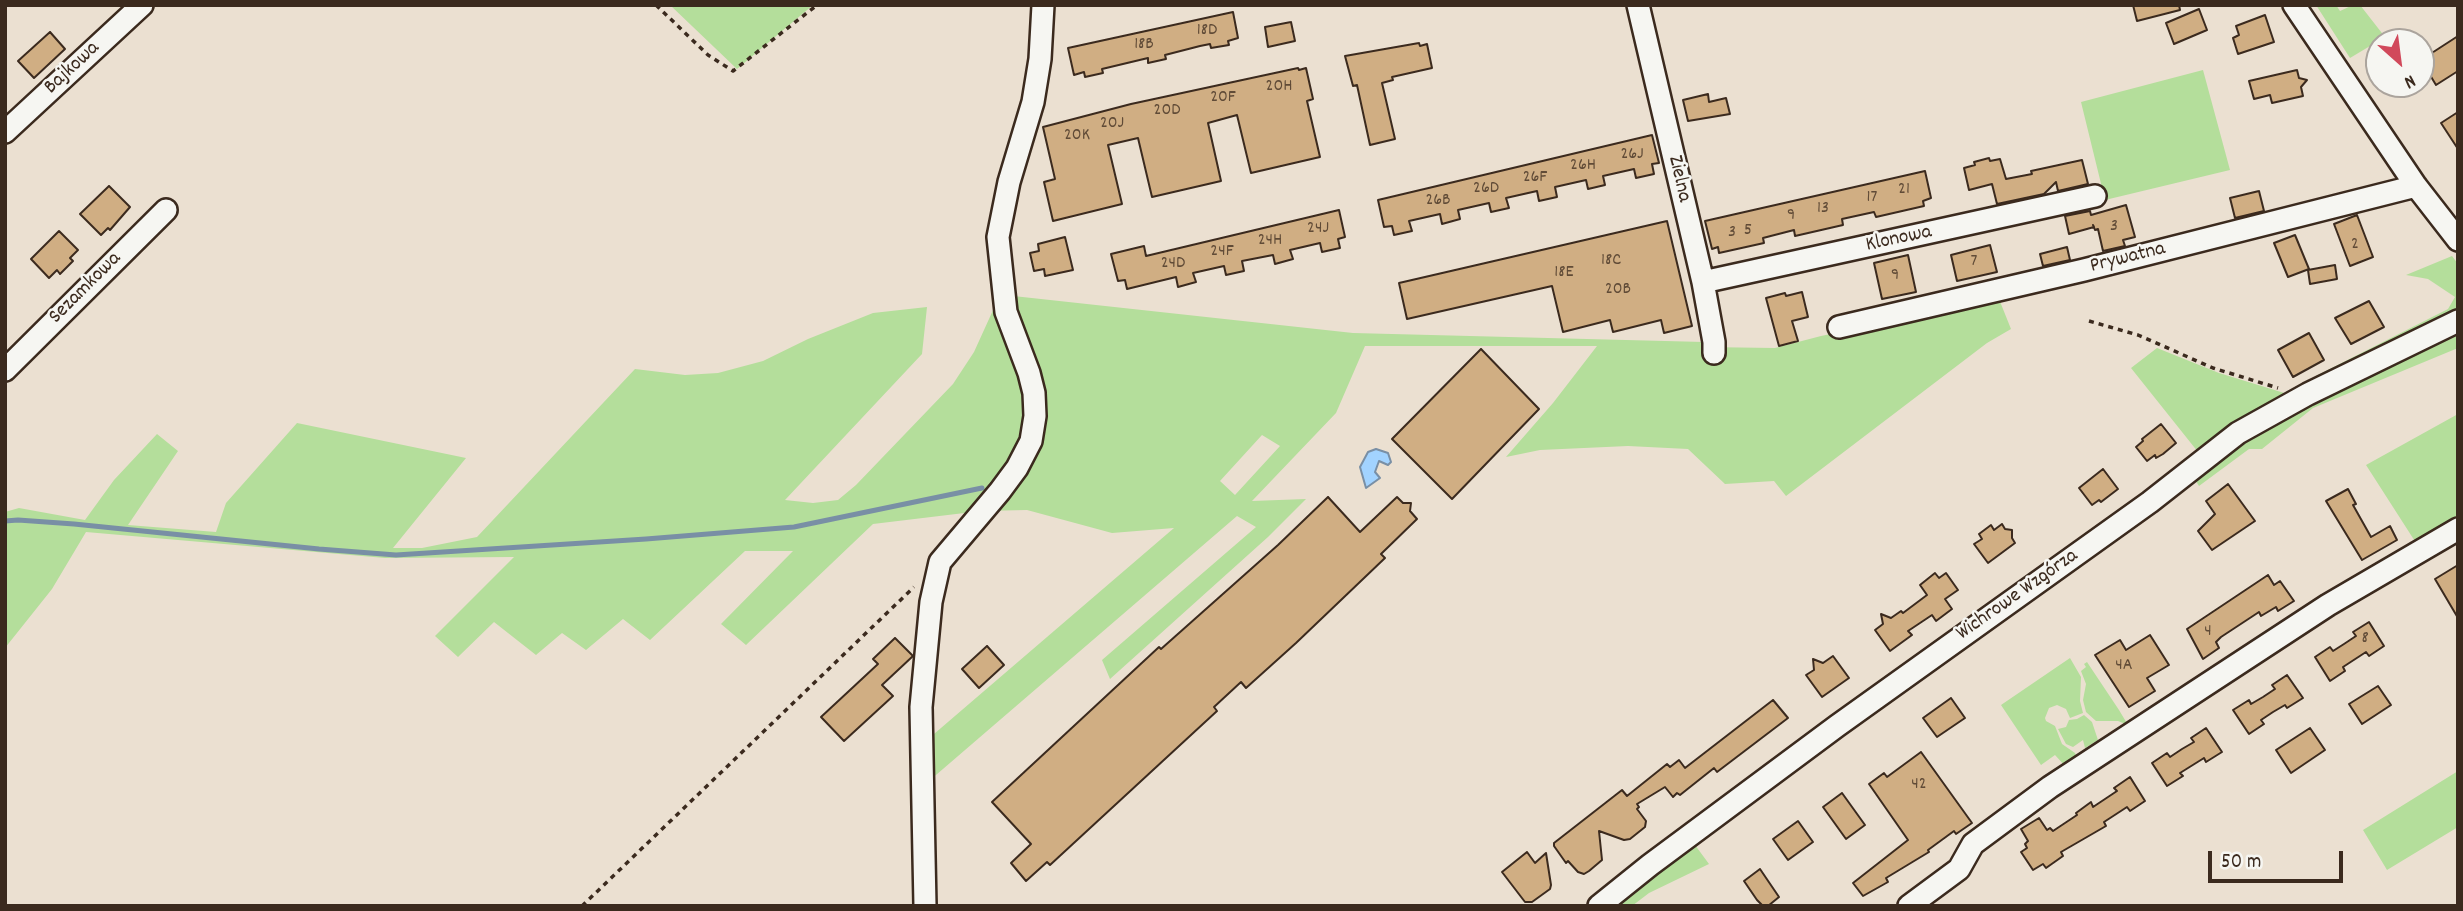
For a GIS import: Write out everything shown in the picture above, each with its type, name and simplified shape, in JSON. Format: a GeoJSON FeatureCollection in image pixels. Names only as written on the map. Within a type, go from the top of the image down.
{"type":"FeatureCollection","features":[{"type":"Feature","properties":{"kind":"street","name":"Bajkowa"},"geometry":{"type":"LineString","coordinates":[[5,132],[142,5]]}},
{"type":"Feature","properties":{"kind":"street"},"geometry":{"type":"LineString","coordinates":[[925,906],[921,706],[931,602],[940,562],[1017,468],[1031,441],[1035,416],[1034,393],[1006,312],[998,237],[1009,182],[1033,102],[1040,59],[1043,5]]}},
{"type":"Feature","properties":{"kind":"street","name":"Zielna"},"geometry":{"type":"LineString","coordinates":[[1638,5],[1703,282],[1714,354]]}},
{"type":"Feature","properties":{"kind":"street"},"geometry":{"type":"LineString","coordinates":[[2294,5],[2416,186],[2458,240]]}},
{"type":"Feature","properties":{"kind":"street","name":"Prywatna"},"geometry":{"type":"LineString","coordinates":[[1839,327],[2084,270],[2416,186]]}},
{"type":"Feature","properties":{"kind":"street","name":"Klonowa"},"geometry":{"type":"LineString","coordinates":[[1703,282],[2095,196]]}},
{"type":"Feature","properties":{"kind":"street","name":"Sezamkowa"},"geometry":{"type":"LineString","coordinates":[[5,370],[166,210]]}},
{"type":"Feature","properties":{"kind":"street","name":"Wichrowe Wzgórza"},"geometry":{"type":"LineString","coordinates":[[1600,906],[1650,865],[1837,726],[2150,502],[2238,433],[2308,394],[2458,321]]}},
{"type":"Feature","properties":{"kind":"street"},"geometry":{"type":"LineString","coordinates":[[1909,906],[1959,869],[1973,844],[2050,787],[2328,605],[2458,529]]}},
{"type":"Feature","properties":{"kind":"path"},"geometry":{"type":"LineString","coordinates":[[656,5],[708,55],[733,71],[817,5]]}},
{"type":"Feature","properties":{"kind":"path"},"geometry":{"type":"LineString","coordinates":[[2089,321],[2138,335],[2213,368],[2270,387],[2308,394]]}},
{"type":"Feature","properties":{"kind":"path"},"geometry":{"type":"LineString","coordinates":[[582,906],[940,562]]}},
{"type":"Feature","properties":{"kind":"green space"},"geometry":{"type":"Polygon","coordinates":[[[670,5],[813,5],[737,69],[670,5]]]}},
{"type":"Feature","properties":{"kind":"green space"},"geometry":{"type":"Polygon","coordinates":[[[2316,5],[2336,5],[2340,11],[2360,5],[2378,28],[2365,28],[2365,49],[2350,58],[2316,5]]]}},
{"type":"Feature","properties":{"kind":"green space"},"geometry":{"type":"Polygon","coordinates":[[[2203,70],[2230,170],[2105,200],[2081,102],[2203,70]]]}},
{"type":"Feature","properties":{"kind":"green space"},"geometry":{"type":"Polygon","coordinates":[[[2452,256],[2458,264],[2458,317],[2202,457],[2131,368],[2157,348],[2219,373],[2294,396],[2316,376],[2448,309],[2455,297],[2428,279],[2406,275],[2452,256]]]}},
{"type":"Feature","properties":{"kind":"green space"},"geometry":{"type":"Polygon","coordinates":[[[995,294],[1353,333],[1704,342],[1704,347],[1775,348],[1999,299],[2011,329],[1987,343],[1786,496],[1774,481],[1725,484],[1688,449],[1628,446],[1540,450],[1506,457],[1553,403],[1597,346],[1365,346],[1336,413],[1252,501],[1306,499],[1268,537],[1110,679],[1102,660],[1256,527],[1237,516],[929,781],[927,740],[1174,528],[1112,533],[1027,510],[981,511],[873,524],[746,645],[721,624],[793,551],[745,551],[650,640],[623,619],[586,650],[562,633],[536,655],[494,622],[458,657],[435,636],[514,557],[385,558],[86,532],[52,589],[5,648],[5,512],[19,508],[85,520],[114,480],[157,434],[178,451],[128,525],[216,532],[226,503],[297,423],[466,458],[393,548],[422,548],[477,537],[635,369],[685,375],[718,373],[763,361],[808,339],[873,313],[927,307],[922,354],[785,500],[813,503],[838,500],[856,485],[953,384],[974,352],[994,308],[995,294]],[[1262,435],[1220,481],[1235,495],[1280,446],[1262,435]]]}},
{"type":"Feature","properties":{"kind":"green space"},"geometry":{"type":"Polygon","coordinates":[[[2458,335],[2458,348],[2313,408],[2262,449],[2249,449],[2199,486],[2194,478],[2270,423],[2458,335]]]}},
{"type":"Feature","properties":{"kind":"green space"},"geometry":{"type":"Polygon","coordinates":[[[2458,414],[2458,523],[2418,546],[2366,465],[2458,414]]]}},
{"type":"Feature","properties":{"kind":"green space"},"geometry":{"type":"Polygon","coordinates":[[[2070,658],[2081,677],[2080,701],[2083,713],[2070,718],[2066,709],[2057,705],[2049,708],[2045,718],[2055,726],[2062,744],[2075,753],[2077,758],[2065,766],[2055,755],[2041,765],[2001,705],[2070,658]]]}},
{"type":"Feature","properties":{"kind":"green space"},"geometry":{"type":"Polygon","coordinates":[[[2087,662],[2128,725],[2118,721],[2096,721],[2086,712],[2083,700],[2086,684],[2081,671],[2087,662]]]}},
{"type":"Feature","properties":{"kind":"green space"},"geometry":{"type":"Polygon","coordinates":[[[2084,715],[2092,722],[2098,740],[2085,748],[2083,740],[2073,747],[2066,744],[2058,729],[2066,727],[2069,720],[2084,715]]]}},
{"type":"Feature","properties":{"kind":"green space"},"geometry":{"type":"Polygon","coordinates":[[[2458,771],[2458,827],[2387,870],[2363,830],[2458,771]]]}},
{"type":"Feature","properties":{"kind":"green space"},"geometry":{"type":"Polygon","coordinates":[[[1695,845],[1709,864],[1649,893],[1632,906],[1618,906],[1695,845]]]}},
{"type":"Feature","properties":{"kind":"water"},"geometry":{"type":"Polygon","coordinates":[[[1376,449],[1388,453],[1391,462],[1388,465],[1379,461],[1375,472],[1380,478],[1366,488],[1360,467],[1368,452],[1376,449]]]}},
{"type":"Feature","properties":{"kind":"building"},"geometry":{"type":"Polygon","coordinates":[[[2133,5],[2179,5],[2180,10],[2137,21],[2133,5]]]}},
{"type":"Feature","properties":{"kind":"building"},"geometry":{"type":"Polygon","coordinates":[[[2199,9],[2207,30],[2174,44],[2166,23],[2199,9]]]}},
{"type":"Feature","properties":{"kind":"building"},"geometry":{"type":"Polygon","coordinates":[[[1233,12],[1238,38],[1228,41],[1229,45],[1211,48],[1210,44],[1165,55],[1166,59],[1148,63],[1148,58],[1102,69],[1103,73],[1085,77],[1084,72],[1074,75],[1068,48],[1233,12]]]}},
{"type":"Feature","properties":{"kind":"building"},"geometry":{"type":"Polygon","coordinates":[[[2265,15],[2274,42],[2238,54],[2233,38],[2239,35],[2236,26],[2265,15]]]}},
{"type":"Feature","properties":{"kind":"building"},"geometry":{"type":"Polygon","coordinates":[[[1291,22],[1295,41],[1268,47],[1265,27],[1291,22]]]}},
{"type":"Feature","properties":{"kind":"building"},"geometry":{"type":"Polygon","coordinates":[[[50,32],[65,49],[34,78],[18,61],[50,32]]]}},
{"type":"Feature","properties":{"kind":"building"},"geometry":{"type":"Polygon","coordinates":[[[2458,36],[2458,71],[2436,85],[2435,83],[2435,51],[2458,36]]]}},
{"type":"Feature","properties":{"kind":"building"},"geometry":{"type":"Polygon","coordinates":[[[1419,43],[1420,46],[1427,44],[1432,68],[1392,77],[1393,80],[1382,83],[1395,139],[1370,145],[1357,85],[1353,86],[1345,56],[1419,43]]]}},
{"type":"Feature","properties":{"kind":"building"},"geometry":{"type":"Polygon","coordinates":[[[1306,68],[1313,99],[1307,101],[1320,157],[1251,173],[1237,115],[1208,123],[1221,181],[1152,197],[1138,138],[1108,145],[1122,204],[1053,221],[1044,182],[1055,179],[1043,127],[1131,104],[1306,68]]]}},
{"type":"Feature","properties":{"kind":"building"},"geometry":{"type":"Polygon","coordinates":[[[2297,70],[2299,78],[2307,80],[2301,87],[2303,96],[2272,103],[2270,95],[2254,99],[2249,81],[2297,70]]]}},
{"type":"Feature","properties":{"kind":"building"},"geometry":{"type":"Polygon","coordinates":[[[1708,94],[1709,102],[1726,98],[1730,114],[1688,121],[1683,100],[1708,94]]]}},
{"type":"Feature","properties":{"kind":"building"},"geometry":{"type":"Polygon","coordinates":[[[2458,112],[2458,149],[2441,123],[2458,112]]]}},
{"type":"Feature","properties":{"kind":"building"},"geometry":{"type":"Polygon","coordinates":[[[1652,135],[1659,163],[1652,164],[1654,174],[1636,178],[1634,169],[1603,176],[1605,185],[1588,189],[1586,180],[1555,187],[1557,197],[1539,201],[1537,191],[1506,198],[1509,208],[1491,212],[1489,203],[1458,210],[1460,219],[1442,224],[1440,214],[1409,221],[1412,231],[1394,235],[1392,226],[1384,227],[1378,200],[1652,135]]]}},
{"type":"Feature","properties":{"kind":"building"},"geometry":{"type":"Polygon","coordinates":[[[1989,158],[1990,161],[2000,159],[2006,179],[2082,160],[2088,184],[2058,191],[2056,182],[2044,194],[1997,204],[1992,184],[1969,190],[1964,168],[1989,158]]]}},
{"type":"Feature","properties":{"kind":"building"},"geometry":{"type":"Polygon","coordinates":[[[1925,171],[1931,198],[1923,201],[1924,206],[1876,217],[1874,212],[1842,219],[1843,225],[1795,236],[1794,230],[1763,238],[1764,243],[1719,253],[1718,247],[1712,249],[1705,221],[1925,171]]]}},
{"type":"Feature","properties":{"kind":"building"},"geometry":{"type":"Polygon","coordinates":[[[109,186],[130,207],[110,230],[108,228],[101,235],[80,214],[109,186]]]}},
{"type":"Feature","properties":{"kind":"building"},"geometry":{"type":"Polygon","coordinates":[[[2259,191],[2264,211],[2235,218],[2230,198],[2259,191]]]}},
{"type":"Feature","properties":{"kind":"building"},"geometry":{"type":"Polygon","coordinates":[[[2126,205],[2135,237],[2123,240],[2125,246],[2103,251],[2098,229],[2095,230],[2094,227],[2069,234],[2065,216],[2090,211],[2091,215],[2126,205]]]}},
{"type":"Feature","properties":{"kind":"building"},"geometry":{"type":"Polygon","coordinates":[[[1339,210],[1345,237],[1338,239],[1340,248],[1322,252],[1320,243],[1290,250],[1293,259],[1275,264],[1273,255],[1242,261],[1244,271],[1226,275],[1224,266],[1193,273],[1196,282],[1178,287],[1176,277],[1127,289],[1125,280],[1118,281],[1111,254],[1144,246],[1146,256],[1339,210]]]}},
{"type":"Feature","properties":{"kind":"building"},"geometry":{"type":"Polygon","coordinates":[[[2357,215],[2373,257],[2350,266],[2334,224],[2357,215]]]}},
{"type":"Feature","properties":{"kind":"building"},"geometry":{"type":"Polygon","coordinates":[[[1667,221],[1692,326],[1664,333],[1661,320],[1613,332],[1610,320],[1563,332],[1552,286],[1407,319],[1399,283],[1667,221]]]}},
{"type":"Feature","properties":{"kind":"building"},"geometry":{"type":"Polygon","coordinates":[[[59,231],[78,250],[70,258],[73,261],[60,274],[57,270],[49,278],[31,259],[59,231]]]}},
{"type":"Feature","properties":{"kind":"building"},"geometry":{"type":"Polygon","coordinates":[[[2295,235],[2309,269],[2288,277],[2274,243],[2295,235]]]}},
{"type":"Feature","properties":{"kind":"building"},"geometry":{"type":"Polygon","coordinates":[[[1065,237],[1073,270],[1045,276],[1044,269],[1034,271],[1030,253],[1039,251],[1038,244],[1065,237]]]}},
{"type":"Feature","properties":{"kind":"building"},"geometry":{"type":"Polygon","coordinates":[[[1990,245],[1997,272],[1957,281],[1951,255],[1990,245]]]}},
{"type":"Feature","properties":{"kind":"building"},"geometry":{"type":"Polygon","coordinates":[[[2067,247],[2070,260],[2043,266],[2040,254],[2067,247]]]}},
{"type":"Feature","properties":{"kind":"building"},"geometry":{"type":"Polygon","coordinates":[[[1908,255],[1916,292],[1882,299],[1874,263],[1908,255]]]}},
{"type":"Feature","properties":{"kind":"building"},"geometry":{"type":"Polygon","coordinates":[[[2335,265],[2337,279],[2310,284],[2308,270],[2335,265]]]}},
{"type":"Feature","properties":{"kind":"building"},"geometry":{"type":"Polygon","coordinates":[[[1802,292],[1808,317],[1792,321],[1798,341],[1779,346],[1766,298],[1802,292]]]}},
{"type":"Feature","properties":{"kind":"building"},"geometry":{"type":"Polygon","coordinates":[[[2369,301],[2384,327],[2351,344],[2335,318],[2369,301]]]}},
{"type":"Feature","properties":{"kind":"building"},"geometry":{"type":"Polygon","coordinates":[[[2309,333],[2324,360],[2293,377],[2278,350],[2309,333]]]}},
{"type":"Feature","properties":{"kind":"building"},"geometry":{"type":"Polygon","coordinates":[[[1481,349],[1539,409],[1452,499],[1392,439],[1481,349]]]}},
{"type":"Feature","properties":{"kind":"building"},"geometry":{"type":"Polygon","coordinates":[[[2161,424],[2176,443],[2163,454],[2156,458],[2155,455],[2147,461],[2136,447],[2161,424]]]}},
{"type":"Feature","properties":{"kind":"building"},"geometry":{"type":"Polygon","coordinates":[[[2103,469],[2118,489],[2101,502],[2099,500],[2092,505],[2079,488],[2103,469]]]}},
{"type":"Feature","properties":{"kind":"building"},"geometry":{"type":"Polygon","coordinates":[[[2228,484],[2255,521],[2212,550],[2198,531],[2215,514],[2206,501],[2228,484]]]}},
{"type":"Feature","properties":{"kind":"building"},"geometry":{"type":"Polygon","coordinates":[[[2348,489],[2356,504],[2353,505],[2371,537],[2390,526],[2397,540],[2362,560],[2326,501],[2348,489]]]}},
{"type":"Feature","properties":{"kind":"building"},"geometry":{"type":"Polygon","coordinates":[[[1328,497],[1360,532],[1397,497],[1403,503],[1411,503],[1410,511],[1417,519],[1381,554],[1385,558],[1296,643],[1246,688],[1241,682],[1214,707],[1217,711],[1050,865],[1047,862],[1026,881],[1011,863],[1031,844],[992,802],[1159,647],[1161,649],[1328,497]]]}},
{"type":"Feature","properties":{"kind":"building"},"geometry":{"type":"Polygon","coordinates":[[[2002,524],[2005,529],[2012,530],[2015,543],[1988,563],[1974,544],[1982,539],[1979,534],[1991,525],[1994,530],[2002,524]]]}},
{"type":"Feature","properties":{"kind":"building"},"geometry":{"type":"Polygon","coordinates":[[[2458,565],[2458,618],[2435,579],[2458,565]]]}},
{"type":"Feature","properties":{"kind":"building"},"geometry":{"type":"Polygon","coordinates":[[[1935,573],[1939,578],[1946,573],[1958,590],[1945,599],[1952,609],[1936,621],[1932,615],[1908,631],[1912,635],[1890,651],[1875,630],[1883,624],[1881,614],[1891,618],[1901,611],[1903,613],[1927,595],[1920,585],[1935,573]]]}},
{"type":"Feature","properties":{"kind":"building"},"geometry":{"type":"Polygon","coordinates":[[[2268,575],[2274,585],[2280,581],[2294,601],[2278,611],[2276,607],[2261,616],[2259,612],[2221,637],[2216,642],[2219,648],[2203,659],[2187,629],[2268,575]]]}},
{"type":"Feature","properties":{"kind":"building"},"geometry":{"type":"Polygon","coordinates":[[[2369,622],[2384,646],[2369,656],[2366,652],[2343,667],[2345,671],[2330,681],[2315,657],[2330,647],[2333,651],[2344,644],[2356,636],[2353,632],[2369,622]]]}},
{"type":"Feature","properties":{"kind":"building"},"geometry":{"type":"Polygon","coordinates":[[[2150,635],[2169,665],[2147,678],[2155,691],[2129,707],[2095,655],[2120,640],[2126,650],[2150,635]]]}},
{"type":"Feature","properties":{"kind":"building"},"geometry":{"type":"Polygon","coordinates":[[[895,638],[913,656],[882,685],[893,696],[844,741],[821,717],[878,664],[873,659],[895,638]]]}},
{"type":"Feature","properties":{"kind":"building"},"geometry":{"type":"Polygon","coordinates":[[[987,646],[1004,665],[979,688],[962,669],[987,646]]]}},
{"type":"Feature","properties":{"kind":"building"},"geometry":{"type":"Polygon","coordinates":[[[1833,656],[1849,678],[1822,697],[1806,675],[1814,670],[1813,659],[1823,663],[1833,656]]]}},
{"type":"Feature","properties":{"kind":"building"},"geometry":{"type":"Polygon","coordinates":[[[2287,675],[2303,698],[2287,708],[2285,705],[2261,720],[2264,724],[2249,734],[2233,710],[2249,700],[2251,704],[2263,697],[2275,689],[2272,685],[2287,675]]]}},
{"type":"Feature","properties":{"kind":"building"},"geometry":{"type":"Polygon","coordinates":[[[2378,686],[2391,705],[2362,724],[2349,704],[2378,686]]]}},
{"type":"Feature","properties":{"kind":"building"},"geometry":{"type":"Polygon","coordinates":[[[1951,698],[1965,718],[1937,737],[1923,718],[1951,698]]]}},
{"type":"Feature","properties":{"kind":"building"},"geometry":{"type":"Polygon","coordinates":[[[1773,700],[1788,718],[1717,772],[1714,768],[1680,795],[1677,793],[1673,797],[1665,787],[1637,804],[1637,809],[1646,821],[1645,827],[1630,839],[1624,840],[1599,831],[1602,860],[1589,871],[1584,874],[1578,872],[1568,861],[1566,863],[1554,843],[1622,790],[1627,796],[1667,764],[1670,767],[1679,760],[1685,768],[1773,700]]]}},
{"type":"Feature","properties":{"kind":"building"},"geometry":{"type":"Polygon","coordinates":[[[2206,728],[2222,752],[2206,762],[2204,758],[2180,773],[2183,776],[2167,786],[2152,763],[2167,753],[2170,757],[2194,742],[2191,738],[2206,728]]]}},
{"type":"Feature","properties":{"kind":"building"},"geometry":{"type":"Polygon","coordinates":[[[2310,728],[2325,750],[2291,773],[2276,750],[2310,728]]]}},
{"type":"Feature","properties":{"kind":"building"},"geometry":{"type":"Polygon","coordinates":[[[1921,752],[1972,823],[1956,834],[1954,831],[1928,850],[1929,852],[1886,878],[1888,882],[1863,896],[1853,883],[1908,840],[1869,784],[1884,773],[1887,777],[1921,752]]]}},
{"type":"Feature","properties":{"kind":"building"},"geometry":{"type":"Polygon","coordinates":[[[2130,777],[2145,801],[2130,811],[2127,807],[2104,822],[2106,826],[2061,852],[2063,856],[2046,868],[2043,864],[2033,870],[2021,852],[2027,848],[2025,844],[2028,841],[2021,829],[2039,818],[2047,830],[2050,828],[2053,831],[2091,802],[2093,807],[2117,791],[2114,788],[2130,777]]]}},
{"type":"Feature","properties":{"kind":"building"},"geometry":{"type":"Polygon","coordinates":[[[1842,793],[1865,825],[1846,839],[1823,807],[1842,793]]]}},
{"type":"Feature","properties":{"kind":"building"},"geometry":{"type":"Polygon","coordinates":[[[1798,821],[1813,842],[1788,860],[1773,839],[1798,821]]]}},
{"type":"Feature","properties":{"kind":"building"},"geometry":{"type":"Polygon","coordinates":[[[1527,852],[1535,863],[1546,853],[1551,885],[1550,889],[1532,902],[1525,902],[1502,872],[1527,852]]]}},
{"type":"Feature","properties":{"kind":"building"},"geometry":{"type":"Polygon","coordinates":[[[1760,869],[1779,897],[1768,906],[1763,906],[1757,900],[1744,881],[1760,869]]]}},
{"type":"Feature","properties":{"kind":"waterway"},"geometry":{"type":"LineString","coordinates":[[5,521],[74,524],[396,555],[794,527],[982,488]]}}]}
